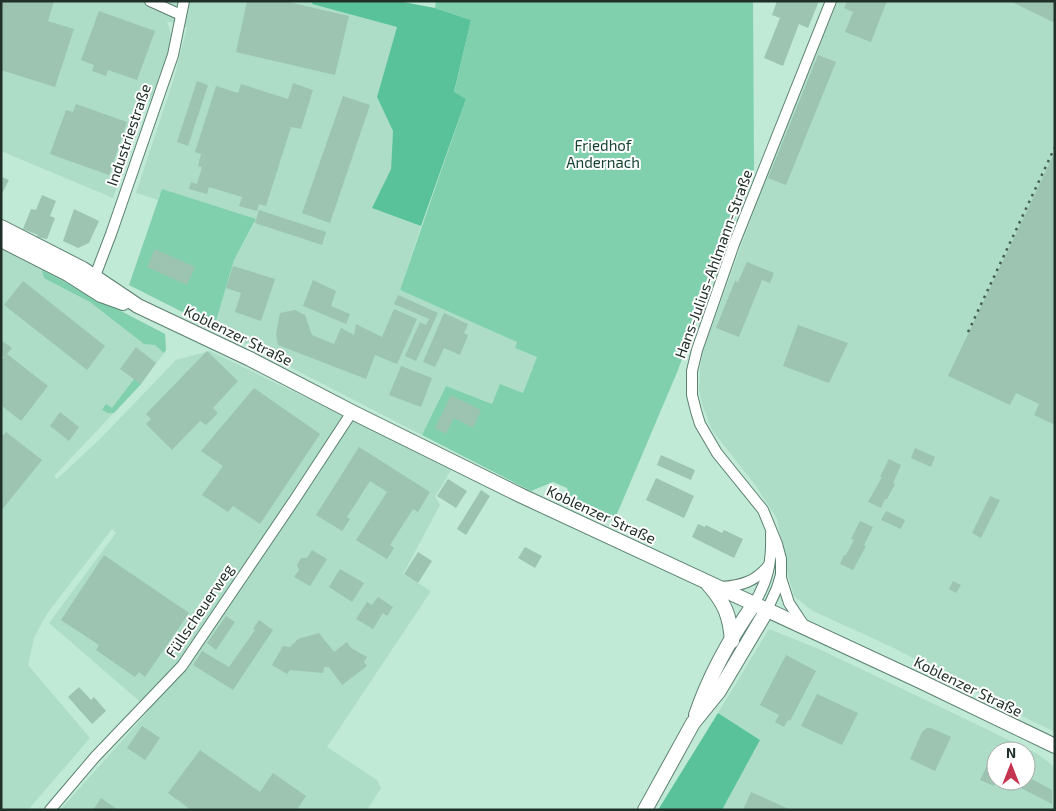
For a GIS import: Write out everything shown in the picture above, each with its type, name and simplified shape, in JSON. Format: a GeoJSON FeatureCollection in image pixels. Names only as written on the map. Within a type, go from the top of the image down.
{"type":"FeatureCollection","features":[{"type":"Feature","properties":{"kind":"street"},"geometry":{"type":"LineString","coordinates":[[150,1],[181,15]]}},
{"type":"Feature","properties":{"kind":"street","name":"Industriestraße"},"geometry":{"type":"LineString","coordinates":[[95,276],[109,241],[173,55],[184,1]]}},
{"type":"Feature","properties":{"kind":"street","name":"Hans-Julius-Ahlmann-Straße"},"geometry":{"type":"LineString","coordinates":[[806,628],[789,604],[781,575],[780,552],[763,510],[717,453],[700,424],[692,396],[692,371],[697,350],[734,244],[831,1]]}},
{"type":"Feature","properties":{"kind":"street","name":"Koblenzer Straße"},"geometry":{"type":"LineString","coordinates":[[1,227],[95,276],[138,306],[250,359],[522,496],[1055,746]]}},
{"type":"Feature","properties":{"kind":"street","name":"Koblenzer Straße"},"geometry":{"type":"LineString","coordinates":[[1,240],[74,278],[101,295],[138,306]]}},
{"type":"Feature","properties":{"kind":"street"},"geometry":{"type":"LineString","coordinates":[[74,278],[88,280],[95,276],[95,284],[101,295]]}},
{"type":"Feature","properties":{"kind":"street","name":"Füllscheuerweg"},"geometry":{"type":"LineString","coordinates":[[50,810],[95,757],[182,666],[352,412]]}},
{"type":"Feature","properties":{"kind":"street"},"geometry":{"type":"LineString","coordinates":[[693,723],[719,692],[761,607],[770,564],[771,526]]}},
{"type":"Feature","properties":{"kind":"street"},"geometry":{"type":"LineString","coordinates":[[732,641],[727,611],[712,585],[747,584],[770,564]]}},
{"type":"Feature","properties":{"kind":"street","name":"Hans-Julius-Ahlmann-Straße"},"geometry":{"type":"LineString","coordinates":[[761,607],[777,588],[781,575]]}},
{"type":"Feature","properties":{"kind":"street"},"geometry":{"type":"LineString","coordinates":[[645,810],[693,723],[703,694],[732,641],[761,607]]}},
{"type":"Feature","properties":{"kind":"shaded area"},"geometry":{"type":"Polygon","coordinates":[[[1,1],[313,1],[312,4],[397,27],[377,97],[393,131],[391,169],[372,208],[421,226],[400,290],[517,342],[515,348],[537,357],[523,393],[492,404],[446,386],[422,435],[214,328],[234,260],[255,223],[162,189],[158,200],[136,193],[174,78],[187,27],[167,21],[171,35],[167,56],[150,102],[145,102],[113,198],[1,151],[1,1]]]}},
{"type":"Feature","properties":{"kind":"shaded area"},"geometry":{"type":"Polygon","coordinates":[[[838,1],[1055,1],[1055,732],[1003,707],[896,649],[811,610],[794,596],[786,567],[777,519],[756,486],[712,430],[702,404],[699,390],[703,350],[758,200],[838,1]]]}},
{"type":"Feature","properties":{"kind":"shaded area"},"geometry":{"type":"Polygon","coordinates":[[[1,249],[165,334],[166,350],[141,384],[54,476],[57,479],[100,439],[176,360],[210,351],[451,470],[435,497],[440,505],[403,574],[431,591],[327,747],[377,780],[381,788],[367,810],[60,810],[144,716],[180,672],[145,706],[49,623],[116,533],[112,529],[46,615],[34,638],[28,665],[90,738],[28,810],[1,810],[1,249]]]}},
{"type":"Feature","properties":{"kind":"shaded area"},"geometry":{"type":"Polygon","coordinates":[[[769,629],[819,649],[1011,741],[986,741],[986,791],[1036,791],[1036,753],[1055,767],[1055,810],[722,810],[760,740],[718,713],[769,629]]]}},
{"type":"Feature","properties":{"kind":"green space"},"geometry":{"type":"Polygon","coordinates":[[[313,1],[398,1],[435,8],[471,20],[454,92],[466,99],[421,226],[372,208],[391,169],[393,131],[377,97],[397,27],[312,4],[313,1]]]}},
{"type":"Feature","properties":{"kind":"green space","name":"Friedhof Andernach"},"geometry":{"type":"Polygon","coordinates":[[[436,1],[753,1],[754,169],[678,370],[614,521],[572,502],[567,488],[553,482],[531,491],[422,435],[446,386],[492,404],[500,384],[523,393],[537,357],[515,348],[517,342],[400,290],[466,99],[454,93],[471,20],[435,8],[436,1]]]}},
{"type":"Feature","properties":{"kind":"green space"},"geometry":{"type":"Polygon","coordinates":[[[162,189],[256,219],[234,260],[214,328],[129,285],[162,189]]]}},
{"type":"Feature","properties":{"kind":"green space"},"geometry":{"type":"Polygon","coordinates":[[[42,270],[165,334],[166,350],[164,353],[155,345],[144,344],[90,302],[44,278],[42,270]]]}},
{"type":"Feature","properties":{"kind":"green space"},"geometry":{"type":"Polygon","coordinates":[[[134,379],[141,384],[114,413],[102,410],[106,404],[112,408],[134,379]]]}},
{"type":"Feature","properties":{"kind":"green space"},"geometry":{"type":"Polygon","coordinates":[[[718,713],[760,740],[722,810],[658,810],[718,713]]]}},
{"type":"Feature","properties":{"kind":"building"},"geometry":{"type":"Polygon","coordinates":[[[1,1],[54,1],[48,21],[74,29],[55,87],[1,70],[1,1]]]}},
{"type":"Feature","properties":{"kind":"building"},"geometry":{"type":"Polygon","coordinates":[[[247,1],[284,1],[349,16],[335,75],[236,52],[247,1]]]}},
{"type":"Feature","properties":{"kind":"building"},"geometry":{"type":"Polygon","coordinates":[[[777,1],[819,1],[808,28],[799,24],[783,66],[764,58],[780,18],[772,15],[777,1]]]}},
{"type":"Feature","properties":{"kind":"building"},"geometry":{"type":"Polygon","coordinates":[[[847,1],[887,1],[871,42],[845,32],[853,12],[844,8],[847,1]]]}},
{"type":"Feature","properties":{"kind":"building"},"geometry":{"type":"Polygon","coordinates":[[[1010,1],[1055,1],[1055,23],[1010,1]]]}},
{"type":"Feature","properties":{"kind":"building"},"geometry":{"type":"Polygon","coordinates":[[[99,11],[155,31],[137,80],[108,70],[106,76],[92,71],[94,65],[81,60],[99,11]]]}},
{"type":"Feature","properties":{"kind":"building"},"geometry":{"type":"Polygon","coordinates":[[[818,55],[836,62],[786,185],[768,178],[818,55]]]}},
{"type":"Feature","properties":{"kind":"building"},"geometry":{"type":"Polygon","coordinates":[[[197,81],[208,85],[188,146],[177,142],[197,81]]]}},
{"type":"Feature","properties":{"kind":"building"},"geometry":{"type":"Polygon","coordinates":[[[293,83],[313,90],[301,129],[291,127],[266,206],[259,204],[257,211],[239,206],[242,197],[209,187],[207,194],[189,189],[191,182],[197,184],[202,167],[198,166],[201,154],[195,152],[216,86],[238,93],[241,84],[288,99],[293,83]]]}},
{"type":"Feature","properties":{"kind":"building"},"geometry":{"type":"Polygon","coordinates":[[[343,96],[370,105],[330,223],[302,213],[343,96]]]}},
{"type":"Feature","properties":{"kind":"building"},"geometry":{"type":"Polygon","coordinates":[[[76,104],[127,122],[109,175],[50,154],[66,110],[73,112],[76,104]]]}},
{"type":"Feature","properties":{"kind":"building"},"geometry":{"type":"Polygon","coordinates":[[[1055,152],[1055,425],[1034,415],[1039,404],[1016,393],[1010,405],[948,376],[1055,152]]]}},
{"type":"Feature","properties":{"kind":"building"},"geometry":{"type":"Polygon","coordinates":[[[2,177],[9,180],[1,195],[1,179],[2,177]]]}},
{"type":"Feature","properties":{"kind":"building"},"geometry":{"type":"Polygon","coordinates":[[[42,195],[56,201],[50,216],[55,218],[47,239],[37,237],[38,235],[23,229],[31,209],[36,210],[42,195]]]}},
{"type":"Feature","properties":{"kind":"building"},"geometry":{"type":"Polygon","coordinates":[[[74,209],[99,221],[89,243],[78,248],[63,241],[74,209]]]}},
{"type":"Feature","properties":{"kind":"building"},"geometry":{"type":"Polygon","coordinates":[[[259,210],[326,232],[322,245],[255,223],[259,210]]]}},
{"type":"Feature","properties":{"kind":"building"},"geometry":{"type":"Polygon","coordinates":[[[155,249],[195,267],[187,285],[147,267],[155,249]]]}},
{"type":"Feature","properties":{"kind":"building"},"geometry":{"type":"Polygon","coordinates":[[[747,262],[774,273],[770,283],[762,280],[739,337],[716,328],[735,281],[738,282],[747,262]]]}},
{"type":"Feature","properties":{"kind":"building"},"geometry":{"type":"Polygon","coordinates":[[[233,266],[275,279],[261,321],[235,312],[241,293],[226,288],[233,266]]]}},
{"type":"Feature","properties":{"kind":"building"},"geometry":{"type":"Polygon","coordinates":[[[313,280],[336,291],[331,306],[350,314],[346,324],[303,306],[313,280]]]}},
{"type":"Feature","properties":{"kind":"building"},"geometry":{"type":"Polygon","coordinates":[[[23,281],[105,346],[87,370],[4,305],[23,281]]]}},
{"type":"Feature","properties":{"kind":"building"},"geometry":{"type":"Polygon","coordinates":[[[398,295],[438,313],[416,361],[405,356],[420,322],[426,325],[429,319],[394,304],[398,295]]]}},
{"type":"Feature","properties":{"kind":"building"},"geometry":{"type":"Polygon","coordinates":[[[394,309],[417,319],[397,364],[375,355],[366,379],[278,345],[276,334],[280,313],[295,310],[305,315],[312,335],[334,344],[341,328],[354,335],[356,324],[382,337],[394,309]]]}},
{"type":"Feature","properties":{"kind":"building"},"geometry":{"type":"Polygon","coordinates":[[[444,313],[468,324],[464,333],[468,335],[460,355],[444,348],[435,367],[423,362],[444,313]]]}},
{"type":"Feature","properties":{"kind":"building"},"geometry":{"type":"Polygon","coordinates":[[[798,325],[848,343],[829,383],[783,366],[798,325]]]}},
{"type":"Feature","properties":{"kind":"building"},"geometry":{"type":"Polygon","coordinates":[[[1,340],[12,348],[7,354],[48,386],[21,421],[1,405],[1,361],[4,357],[1,355],[1,340]]]}},
{"type":"Feature","properties":{"kind":"building"},"geometry":{"type":"Polygon","coordinates":[[[136,347],[156,363],[141,384],[120,369],[136,347]]]}},
{"type":"Feature","properties":{"kind":"building"},"geometry":{"type":"Polygon","coordinates":[[[207,351],[238,381],[213,408],[218,413],[206,425],[200,421],[172,450],[146,424],[151,419],[146,414],[207,351]]]}},
{"type":"Feature","properties":{"kind":"building"},"geometry":{"type":"Polygon","coordinates":[[[401,366],[432,378],[421,407],[389,395],[401,366]]]}},
{"type":"Feature","properties":{"kind":"building"},"geometry":{"type":"Polygon","coordinates":[[[254,388],[320,434],[260,524],[233,506],[228,512],[202,495],[223,466],[201,451],[254,388]]]}},
{"type":"Feature","properties":{"kind":"building"},"geometry":{"type":"Polygon","coordinates":[[[451,395],[481,410],[473,428],[454,418],[446,434],[435,428],[451,395]]]}},
{"type":"Feature","properties":{"kind":"building"},"geometry":{"type":"Polygon","coordinates":[[[60,412],[79,427],[69,441],[50,426],[60,412]]]}},
{"type":"Feature","properties":{"kind":"building"},"geometry":{"type":"Polygon","coordinates":[[[6,432],[42,460],[1,511],[1,437],[6,432]]]}},
{"type":"Feature","properties":{"kind":"building"},"geometry":{"type":"Polygon","coordinates":[[[359,447],[430,492],[418,512],[413,509],[390,545],[394,548],[387,559],[356,540],[387,492],[370,481],[347,517],[350,519],[342,531],[316,515],[359,447]]]}},
{"type":"Feature","properties":{"kind":"building"},"geometry":{"type":"Polygon","coordinates":[[[915,448],[935,457],[931,467],[911,458],[915,448]]]}},
{"type":"Feature","properties":{"kind":"building"},"geometry":{"type":"Polygon","coordinates":[[[661,455],[695,470],[691,480],[657,465],[661,455]]]}},
{"type":"Feature","properties":{"kind":"building"},"geometry":{"type":"Polygon","coordinates":[[[889,459],[901,465],[893,483],[895,484],[881,508],[868,502],[882,477],[880,477],[889,459]]]}},
{"type":"Feature","properties":{"kind":"building"},"geometry":{"type":"Polygon","coordinates":[[[656,478],[694,496],[684,518],[646,500],[656,478]]]}},
{"type":"Feature","properties":{"kind":"building"},"geometry":{"type":"Polygon","coordinates":[[[448,479],[467,491],[456,508],[437,496],[448,479]]]}},
{"type":"Feature","properties":{"kind":"building"},"geometry":{"type":"Polygon","coordinates":[[[481,490],[490,496],[466,535],[457,529],[481,490]]]}},
{"type":"Feature","properties":{"kind":"building"},"geometry":{"type":"Polygon","coordinates":[[[990,496],[1000,500],[981,538],[972,533],[990,496]]]}},
{"type":"Feature","properties":{"kind":"building"},"geometry":{"type":"Polygon","coordinates":[[[886,511],[905,520],[901,529],[881,520],[886,511]]]}},
{"type":"Feature","properties":{"kind":"building"},"geometry":{"type":"Polygon","coordinates":[[[860,521],[873,527],[864,545],[866,546],[853,570],[840,564],[854,540],[851,539],[860,521]]]}},
{"type":"Feature","properties":{"kind":"building"},"geometry":{"type":"Polygon","coordinates":[[[698,524],[705,527],[706,525],[722,533],[724,530],[743,539],[734,558],[692,537],[698,524]]]}},
{"type":"Feature","properties":{"kind":"building"},"geometry":{"type":"Polygon","coordinates":[[[525,547],[542,556],[535,568],[518,558],[525,547]]]}},
{"type":"Feature","properties":{"kind":"building"},"geometry":{"type":"Polygon","coordinates":[[[312,550],[327,559],[310,586],[294,577],[299,570],[297,565],[301,558],[307,558],[312,550]]]}},
{"type":"Feature","properties":{"kind":"building"},"geometry":{"type":"Polygon","coordinates":[[[418,552],[432,561],[418,583],[404,574],[418,552]]]}},
{"type":"Feature","properties":{"kind":"building"},"geometry":{"type":"Polygon","coordinates":[[[104,555],[189,613],[145,677],[139,672],[135,677],[96,650],[99,645],[61,620],[104,555]]]}},
{"type":"Feature","properties":{"kind":"building"},"geometry":{"type":"Polygon","coordinates":[[[340,569],[364,583],[352,602],[329,587],[340,569]]]}},
{"type":"Feature","properties":{"kind":"building"},"geometry":{"type":"Polygon","coordinates":[[[953,581],[961,585],[956,593],[949,589],[953,581]]]}},
{"type":"Feature","properties":{"kind":"building"},"geometry":{"type":"Polygon","coordinates":[[[378,597],[393,607],[387,616],[383,613],[373,629],[356,619],[367,602],[372,605],[378,597]]]}},
{"type":"Feature","properties":{"kind":"building"},"geometry":{"type":"Polygon","coordinates":[[[226,616],[235,622],[216,650],[207,643],[226,616]]]}},
{"type":"Feature","properties":{"kind":"building"},"geometry":{"type":"Polygon","coordinates":[[[259,620],[273,630],[233,690],[193,665],[202,651],[229,667],[255,630],[253,629],[259,620]]]}},
{"type":"Feature","properties":{"kind":"building"},"geometry":{"type":"Polygon","coordinates":[[[319,633],[334,652],[347,642],[351,648],[367,657],[364,662],[367,666],[342,685],[329,667],[324,667],[323,673],[290,670],[287,674],[272,665],[283,646],[290,647],[298,639],[319,633]]]}},
{"type":"Feature","properties":{"kind":"building"},"geometry":{"type":"Polygon","coordinates":[[[786,655],[816,671],[790,721],[788,720],[784,727],[775,722],[779,715],[760,705],[786,655]]]}},
{"type":"Feature","properties":{"kind":"building"},"geometry":{"type":"Polygon","coordinates":[[[79,687],[91,700],[94,697],[106,711],[92,724],[68,697],[79,687]]]}},
{"type":"Feature","properties":{"kind":"building"},"geometry":{"type":"Polygon","coordinates":[[[817,694],[858,713],[842,745],[801,726],[817,694]]]}},
{"type":"Feature","properties":{"kind":"building"},"geometry":{"type":"Polygon","coordinates":[[[142,726],[160,738],[145,760],[127,748],[142,726]]]}},
{"type":"Feature","properties":{"kind":"building"},"geometry":{"type":"Polygon","coordinates":[[[927,728],[951,737],[935,771],[910,759],[922,732],[927,728]]]}},
{"type":"Feature","properties":{"kind":"building"},"geometry":{"type":"Polygon","coordinates":[[[200,750],[260,792],[273,773],[306,796],[298,808],[300,810],[191,810],[168,793],[200,750]]]}},
{"type":"Feature","properties":{"kind":"building"},"geometry":{"type":"Polygon","coordinates":[[[986,768],[986,783],[980,780],[986,768]]]}},
{"type":"Feature","properties":{"kind":"building"},"geometry":{"type":"Polygon","coordinates":[[[1036,781],[1052,790],[1052,804],[1027,791],[1036,791],[1036,781]]]}},
{"type":"Feature","properties":{"kind":"building"},"geometry":{"type":"Polygon","coordinates":[[[751,792],[791,810],[743,810],[751,792]]]}},
{"type":"Feature","properties":{"kind":"building"},"geometry":{"type":"Polygon","coordinates":[[[101,798],[118,810],[93,810],[101,798]]]}},
{"type":"Feature","properties":{"kind":"railway"},"geometry":{"type":"LineString","coordinates":[[968,332],[1055,147]]}}]}
